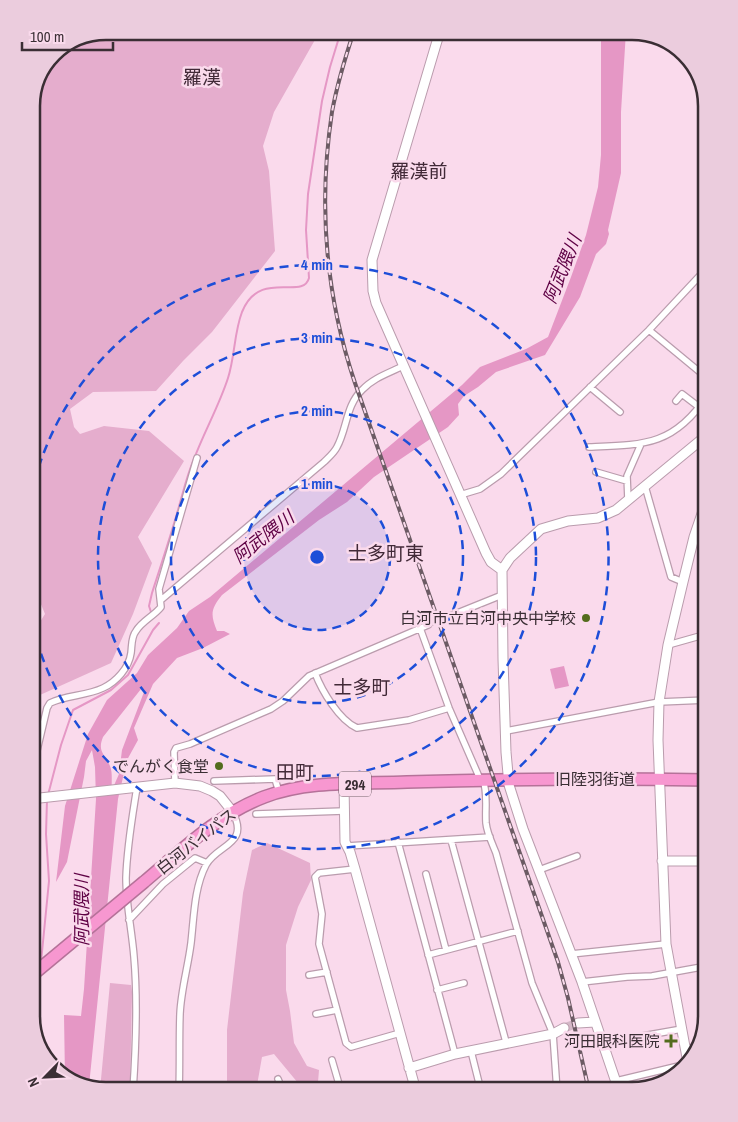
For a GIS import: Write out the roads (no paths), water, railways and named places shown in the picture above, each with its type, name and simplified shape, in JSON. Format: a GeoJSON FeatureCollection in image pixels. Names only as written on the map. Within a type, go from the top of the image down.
{"type":"FeatureCollection","features":[{"type":"Feature","properties":{"kind":"highway","name":"旧陸羽街道"},"geometry":{"type":"LineString","coordinates":[[481,779],[698,780]]}},
{"type":"Feature","properties":{"kind":"highway","name":"白河バイパス"},"geometry":{"type":"LineString","coordinates":[[40,969],[212,825],[232,811],[279,792],[303,787],[481,779]]}},
{"type":"Feature","properties":{"kind":"street"},"geometry":{"type":"LineString","coordinates":[[437,40],[372,260],[373,291],[376,303],[403,366],[486,553],[491,562],[502,570]]}},
{"type":"Feature","properties":{"kind":"street"},"geometry":{"type":"LineString","coordinates":[[460,495],[480,489],[501,474],[649,330],[698,278]]}},
{"type":"Feature","properties":{"kind":"street"},"geometry":{"type":"LineString","coordinates":[[649,330],[698,371]]}},
{"type":"Feature","properties":{"kind":"street"},"geometry":{"type":"LineString","coordinates":[[161,600],[324,462],[338,445],[351,405],[361,390],[371,382],[403,366]]}},
{"type":"Feature","properties":{"kind":"street"},"geometry":{"type":"LineString","coordinates":[[590,387],[620,412]]}},
{"type":"Feature","properties":{"kind":"street"},"geometry":{"type":"LineString","coordinates":[[676,401],[682,394],[698,407]]}},
{"type":"Feature","properties":{"kind":"street"},"geometry":{"type":"LineString","coordinates":[[588,447],[641,444],[658,439],[667,435],[698,409]]}},
{"type":"Feature","properties":{"kind":"street"},"geometry":{"type":"LineString","coordinates":[[676,1065],[616,1081],[582,982],[514,803],[508,778],[502,570],[510,558],[541,529],[568,521],[598,518],[616,510],[698,442]]}},
{"type":"Feature","properties":{"kind":"street"},"geometry":{"type":"LineString","coordinates":[[628,500],[627,481],[629,470],[641,444]]}},
{"type":"Feature","properties":{"kind":"street"},"geometry":{"type":"LineString","coordinates":[[40,738],[47,708],[50,703],[104,688],[120,675],[130,657],[133,635],[136,629],[161,607],[159,589],[162,576],[197,458]]}},
{"type":"Feature","properties":{"kind":"street"},"geometry":{"type":"LineString","coordinates":[[596,472],[627,481]]}},
{"type":"Feature","properties":{"kind":"street"},"geometry":{"type":"LineString","coordinates":[[645,486],[672,577],[682,582]]}},
{"type":"Feature","properties":{"kind":"street"},"geometry":{"type":"LineString","coordinates":[[689,1049],[686,1050],[666,944],[658,740],[659,702],[668,645],[682,582],[698,528]]}},
{"type":"Feature","properties":{"kind":"street"},"geometry":{"type":"LineString","coordinates":[[444,618],[502,595]]}},
{"type":"Feature","properties":{"kind":"street"},"geometry":{"type":"LineString","coordinates":[[175,783],[174,752],[176,748],[271,709],[314,673],[428,624]]}},
{"type":"Feature","properties":{"kind":"street"},"geometry":{"type":"LineString","coordinates":[[420,628],[449,708],[481,779],[487,803],[486,824],[496,853],[532,983],[553,1034],[557,1082]]}},
{"type":"Feature","properties":{"kind":"street"},"geometry":{"type":"LineString","coordinates":[[668,645],[698,637]]}},
{"type":"Feature","properties":{"kind":"street"},"geometry":{"type":"LineString","coordinates":[[314,673],[322,690],[344,718],[357,728],[409,720],[449,708]]}},
{"type":"Feature","properties":{"kind":"street"},"geometry":{"type":"LineString","coordinates":[[506,731],[659,702],[698,700]]}},
{"type":"Feature","properties":{"kind":"street"},"geometry":{"type":"LineString","coordinates":[[214,781],[275,779],[279,792]]}},
{"type":"Feature","properties":{"kind":"street"},"geometry":{"type":"LineString","coordinates":[[40,796],[175,783],[200,786],[212,791],[220,796],[238,820],[233,841],[207,863],[195,900],[180,1015],[179,1082]]}},
{"type":"Feature","properties":{"kind":"street"},"geometry":{"type":"LineString","coordinates":[[344,784],[344,837],[355,869],[413,1082]]}},
{"type":"Feature","properties":{"kind":"street"},"geometry":{"type":"LineString","coordinates":[[133,1082],[136,986],[126,880],[128,835],[136,788]]}},
{"type":"Feature","properties":{"kind":"street"},"geometry":{"type":"LineString","coordinates":[[256,814],[344,811]]}},
{"type":"Feature","properties":{"kind":"street"},"geometry":{"type":"LineString","coordinates":[[347,846],[490,837]]}},
{"type":"Feature","properties":{"kind":"street"},"geometry":{"type":"LineString","coordinates":[[451,840],[506,1042]]}},
{"type":"Feature","properties":{"kind":"street"},"geometry":{"type":"LineString","coordinates":[[398,842],[455,1054]]}},
{"type":"Feature","properties":{"kind":"street"},"geometry":{"type":"LineString","coordinates":[[538,870],[577,856]]}},
{"type":"Feature","properties":{"kind":"street"},"geometry":{"type":"LineString","coordinates":[[129,920],[163,884],[195,858],[207,863]]}},
{"type":"Feature","properties":{"kind":"street"},"geometry":{"type":"LineString","coordinates":[[662,862],[698,861]]}},
{"type":"Feature","properties":{"kind":"street"},"geometry":{"type":"LineString","coordinates":[[355,869],[319,873],[315,877],[322,914],[320,944],[346,1043],[352,1047],[400,1033]]}},
{"type":"Feature","properties":{"kind":"street"},"geometry":{"type":"LineString","coordinates":[[426,874],[446,950]]}},
{"type":"Feature","properties":{"kind":"street"},"geometry":{"type":"LineString","coordinates":[[428,955],[518,931]]}},
{"type":"Feature","properties":{"kind":"street"},"geometry":{"type":"LineString","coordinates":[[571,954],[666,944]]}},
{"type":"Feature","properties":{"kind":"street"},"geometry":{"type":"LineString","coordinates":[[582,982],[627,976],[652,976],[698,968]]}},
{"type":"Feature","properties":{"kind":"street"},"geometry":{"type":"LineString","coordinates":[[308,975],[327,972]]}},
{"type":"Feature","properties":{"kind":"street"},"geometry":{"type":"LineString","coordinates":[[437,990],[464,983]]}},
{"type":"Feature","properties":{"kind":"street"},"geometry":{"type":"LineString","coordinates":[[316,1014],[337,1010]]}},
{"type":"Feature","properties":{"kind":"street"},"geometry":{"type":"LineString","coordinates":[[578,1023],[595,1022]]}},
{"type":"Feature","properties":{"kind":"street"},"geometry":{"type":"LineString","coordinates":[[409,1068],[455,1054],[506,1042],[553,1034],[564,1028]]}},
{"type":"Feature","properties":{"kind":"street"},"geometry":{"type":"LineString","coordinates":[[603,1045],[614,1041],[682,1028]]}},
{"type":"Feature","properties":{"kind":"street"},"geometry":{"type":"LineString","coordinates":[[471,1051],[480,1082]]}},
{"type":"Feature","properties":{"kind":"street"},"geometry":{"type":"LineString","coordinates":[[332,1060],[338,1082]]}},
{"type":"Feature","properties":{"kind":"waterway"},"geometry":{"type":"LineString","coordinates":[[151,612],[149,606],[152,593],[189,471],[228,378],[237,328],[242,312],[250,299],[259,291],[270,288],[299,287],[305,284],[309,278],[306,230],[308,194],[322,101],[338,40]]}},
{"type":"Feature","properties":{"kind":"waterway"},"geometry":{"type":"LineString","coordinates":[[48,795],[61,745],[73,710],[111,690],[128,675],[153,630],[159,623]]}},
{"type":"Feature","properties":{"kind":"waterway"},"geometry":{"type":"LineString","coordinates":[[41,962],[49,881],[46,834],[47,800]]}},
{"type":"Feature","properties":{"kind":"tunnel"},"geometry":{"type":"LineString","coordinates":[[428,625],[445,618]]}},
{"type":"Feature","properties":{"kind":"tunnel"},"geometry":{"type":"LineString","coordinates":[[564,1028],[578,1023]]}},
{"type":"Feature","properties":{"kind":"railway"},"geometry":{"type":"LineString","coordinates":[[351,40],[332,112],[325,181],[327,249],[337,316],[355,383],[558,962],[587,1082]]}},
{"type":"Feature","properties":{"kind":"place","name":"白河市立白河中央中学校"},"geometry":{"type":"Point","coordinates":[586,618]}},
{"type":"Feature","properties":{"kind":"place","name":"でんがく食堂"},"geometry":{"type":"Point","coordinates":[219,766]}},
{"type":"Feature","properties":{"kind":"place","name":"河田眼科医院"},"geometry":{"type":"Point","coordinates":[671,1041]}},
{"type":"Feature","properties":{"kind":"district","name":"羅漢"},"geometry":{"type":"Point","coordinates":[202,77]}},
{"type":"Feature","properties":{"kind":"district","name":"羅漢前"},"geometry":{"type":"Point","coordinates":[419,171]}},
{"type":"Feature","properties":{"kind":"district","name":"士多町東"},"geometry":{"type":"Point","coordinates":[386,553]}},
{"type":"Feature","properties":{"kind":"district","name":"士多町"},"geometry":{"type":"Point","coordinates":[362,687]}},
{"type":"Feature","properties":{"kind":"district","name":"田町"},"geometry":{"type":"Point","coordinates":[295,772]}},
{"type":"Feature","properties":{"kind":"water label","name":"阿武隈川"},"geometry":{"type":"Point","coordinates":[562,269]}},
{"type":"Feature","properties":{"kind":"water label","name":"阿武隈川"},"geometry":{"type":"Point","coordinates":[263,537]}},
{"type":"Feature","properties":{"kind":"water label","name":"阿武隈川"},"geometry":{"type":"Point","coordinates":[81,910]}}]}
